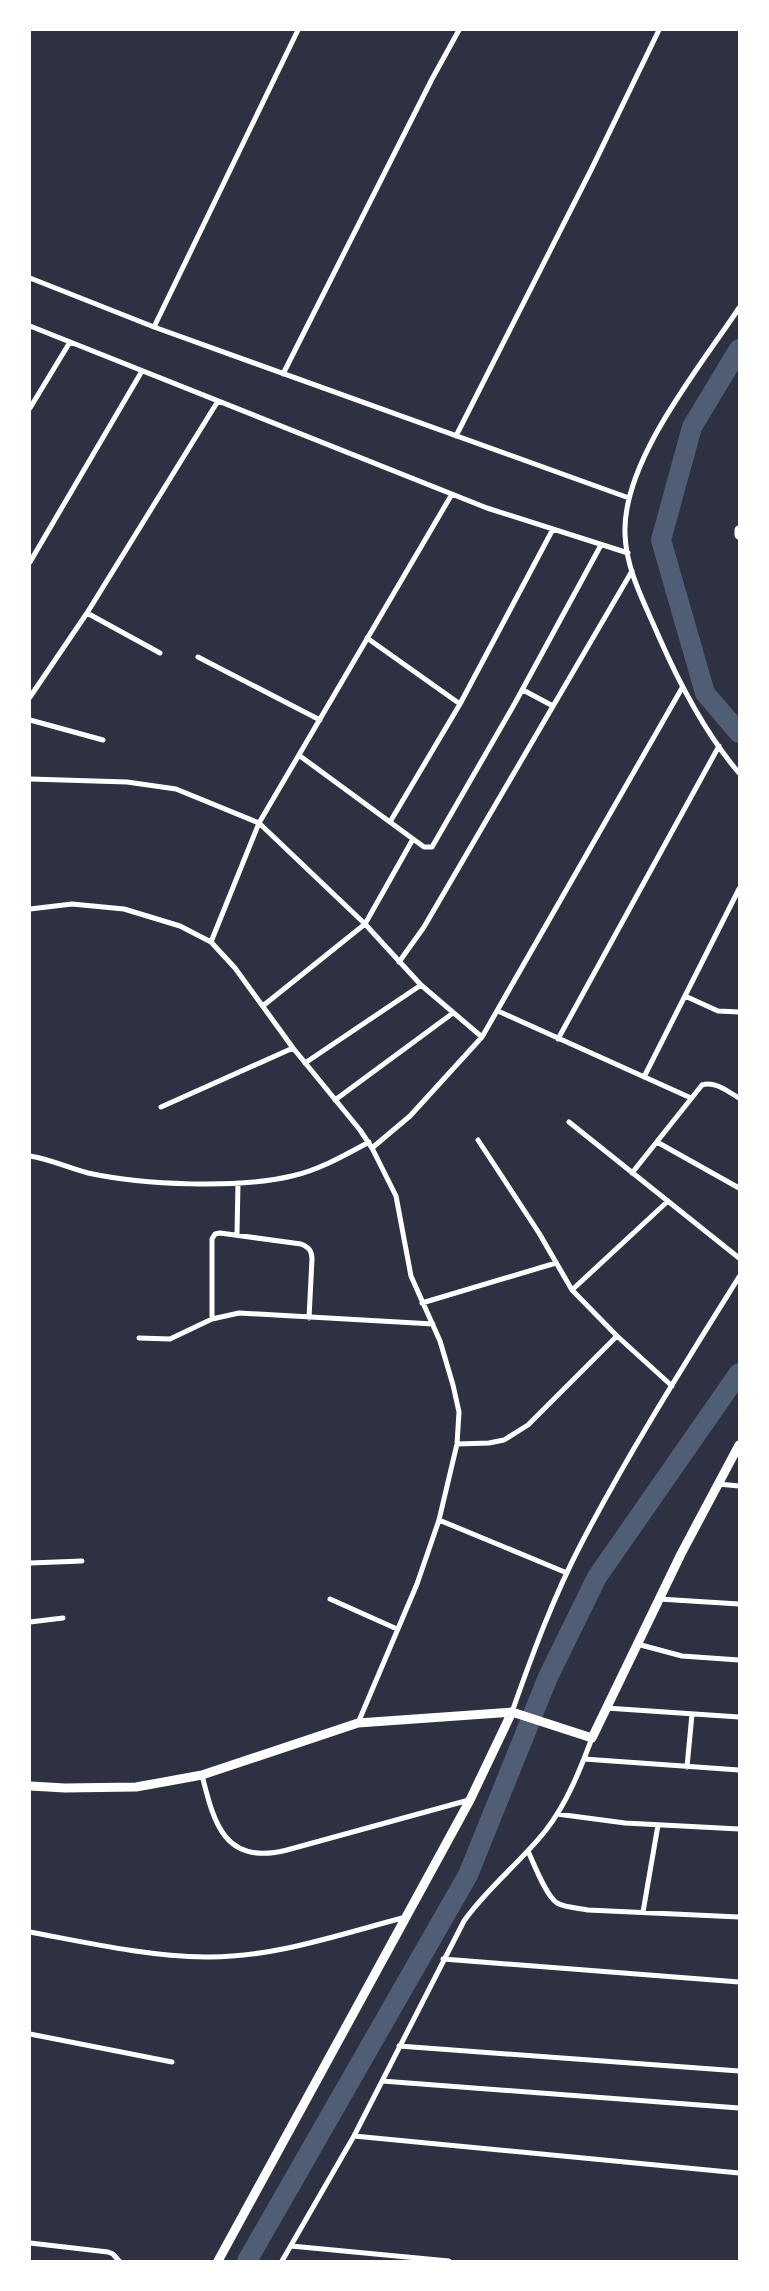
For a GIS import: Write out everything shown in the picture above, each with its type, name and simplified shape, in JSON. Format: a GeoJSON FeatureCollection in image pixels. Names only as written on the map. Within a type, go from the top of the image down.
{"type":"FeatureCollection","features":[{"type":"Feature","properties":{"kind":"street"},"geometry":{"type":"LineString","coordinates":[[154,327],[298,30]]}},
{"type":"Feature","properties":{"kind":"street"},"geometry":{"type":"LineString","coordinates":[[283,374],[432,79],[459,30]]}},
{"type":"Feature","properties":{"kind":"street"},"geometry":{"type":"LineString","coordinates":[[456,436],[592,168],[659,30]]}},
{"type":"Feature","properties":{"kind":"street"},"geometry":{"type":"LineString","coordinates":[[30,278],[154,327],[629,498]]}},
{"type":"Feature","properties":{"kind":"street"},"geometry":{"type":"LineString","coordinates":[[739,308],[659,427],[638,469],[625,516],[628,554],[632,571],[682,688],[719,746],[739,773]]}},
{"type":"Feature","properties":{"kind":"street"},"geometry":{"type":"LineString","coordinates":[[30,326],[487,508],[628,554]]}},
{"type":"Feature","properties":{"kind":"street"},"geometry":{"type":"LineString","coordinates":[[30,408],[70,342]]}},
{"type":"Feature","properties":{"kind":"street"},"geometry":{"type":"LineString","coordinates":[[30,562],[142,371]]}},
{"type":"Feature","properties":{"kind":"street"},"geometry":{"type":"LineString","coordinates":[[30,698],[86,613],[218,401]]}},
{"type":"Feature","properties":{"kind":"street"},"geometry":{"type":"LineString","coordinates":[[211,942],[259,823],[452,494]]}},
{"type":"Feature","properties":{"kind":"street"},"geometry":{"type":"LineString","coordinates":[[390,822],[460,704],[553,529]]}},
{"type":"Feature","properties":{"kind":"street"},"geometry":{"type":"LineString","coordinates":[[739,530],[739,535]]}},
{"type":"Feature","properties":{"kind":"street"},"geometry":{"type":"LineString","coordinates":[[300,756],[428,848],[437,842],[523,690],[601,545]]}},
{"type":"Feature","properties":{"kind":"street"},"geometry":{"type":"LineString","coordinates":[[399,962],[424,927],[632,571]]}},
{"type":"Feature","properties":{"kind":"street"},"geometry":{"type":"LineString","coordinates":[[86,613],[160,652]]}},
{"type":"Feature","properties":{"kind":"street"},"geometry":{"type":"LineString","coordinates":[[366,638],[460,704]]}},
{"type":"Feature","properties":{"kind":"street"},"geometry":{"type":"LineString","coordinates":[[198,657],[320,720]]}},
{"type":"Feature","properties":{"kind":"street"},"geometry":{"type":"LineString","coordinates":[[30,1156],[54,1161],[88,1173],[132,1180],[238,1183],[294,1176],[370,1145],[410,1116],[482,1036],[682,688]]}},
{"type":"Feature","properties":{"kind":"street"},"geometry":{"type":"LineString","coordinates":[[523,690],[553,706]]}},
{"type":"Feature","properties":{"kind":"street"},"geometry":{"type":"LineString","coordinates":[[30,720],[103,740]]}},
{"type":"Feature","properties":{"kind":"street"},"geometry":{"type":"LineString","coordinates":[[558,1039],[719,746]]}},
{"type":"Feature","properties":{"kind":"street"},"geometry":{"type":"LineString","coordinates":[[30,779],[127,782],[176,789],[259,823],[365,924],[421,985],[482,1036]]}},
{"type":"Feature","properties":{"kind":"street"},"geometry":{"type":"LineString","coordinates":[[264,1006],[365,924],[414,839]]}},
{"type":"Feature","properties":{"kind":"street"},"geometry":{"type":"LineString","coordinates":[[644,1077],[739,889]]}},
{"type":"Feature","properties":{"kind":"street"},"geometry":{"type":"LineString","coordinates":[[30,909],[72,904],[95,904],[124,909],[180,926],[211,942],[235,968],[293,1048],[370,1145],[396,1196],[411,1276],[440,1341],[459,1412],[457,1444],[440,1520],[358,1723]]}},
{"type":"Feature","properties":{"kind":"street"},"geometry":{"type":"LineString","coordinates":[[305,1062],[421,985]]}},
{"type":"Feature","properties":{"kind":"street"},"geometry":{"type":"LineString","coordinates":[[685,996],[718,1011],[739,1012]]}},
{"type":"Feature","properties":{"kind":"street"},"geometry":{"type":"LineString","coordinates":[[498,1011],[691,1098]]}},
{"type":"Feature","properties":{"kind":"street"},"geometry":{"type":"LineString","coordinates":[[335,1100],[453,1013]]}},
{"type":"Feature","properties":{"kind":"street"},"geometry":{"type":"LineString","coordinates":[[161,1107],[293,1048]]}},
{"type":"Feature","properties":{"kind":"street"},"geometry":{"type":"LineString","coordinates":[[632,1173],[702,1085],[709,1083],[739,1098]]}},
{"type":"Feature","properties":{"kind":"street"},"geometry":{"type":"LineString","coordinates":[[569,1122],[739,1258]]}},
{"type":"Feature","properties":{"kind":"street"},"geometry":{"type":"LineString","coordinates":[[478,1140],[530,1218],[572,1290],[617,1336],[672,1386]]}},
{"type":"Feature","properties":{"kind":"street"},"geometry":{"type":"LineString","coordinates":[[657,1142],[739,1188]]}},
{"type":"Feature","properties":{"kind":"street"},"geometry":{"type":"LineString","coordinates":[[237,1234],[238,1183]]}},
{"type":"Feature","properties":{"kind":"street"},"geometry":{"type":"LineString","coordinates":[[572,1290],[668,1201]]}},
{"type":"Feature","properties":{"kind":"street"},"geometry":{"type":"LineString","coordinates":[[212,1319],[212,1239],[215,1234],[220,1233],[301,1244],[308,1247],[312,1252],[309,1318]]}},
{"type":"Feature","properties":{"kind":"street"},"geometry":{"type":"LineString","coordinates":[[422,1303],[556,1263]]}},
{"type":"Feature","properties":{"kind":"street"},"geometry":{"type":"LineString","coordinates":[[218,2261],[470,1800],[512,1712],[549,1614],[567,1573],[641,1434],[739,1278]]}},
{"type":"Feature","properties":{"kind":"street"},"geometry":{"type":"LineString","coordinates":[[139,1338],[170,1339],[212,1319],[239,1313],[433,1324]]}},
{"type":"Feature","properties":{"kind":"street"},"geometry":{"type":"LineString","coordinates":[[457,1444],[489,1443],[504,1440],[528,1425],[617,1336]]}},
{"type":"Feature","properties":{"kind":"street"},"geometry":{"type":"LineString","coordinates":[[282,2261],[354,2136],[464,1921],[479,1901],[528,1851],[565,1802],[592,1738],[637,1644],[739,1445]]}},
{"type":"Feature","properties":{"kind":"street"},"geometry":{"type":"LineString","coordinates":[[718,1484],[739,1486]]}},
{"type":"Feature","properties":{"kind":"street"},"geometry":{"type":"LineString","coordinates":[[440,1520],[567,1573]]}},
{"type":"Feature","properties":{"kind":"street"},"geometry":{"type":"LineString","coordinates":[[30,1563],[82,1561]]}},
{"type":"Feature","properties":{"kind":"street"},"geometry":{"type":"LineString","coordinates":[[330,1599],[397,1629]]}},
{"type":"Feature","properties":{"kind":"street"},"geometry":{"type":"LineString","coordinates":[[660,1599],[739,1604]]}},
{"type":"Feature","properties":{"kind":"street"},"geometry":{"type":"LineString","coordinates":[[30,1622],[63,1618]]}},
{"type":"Feature","properties":{"kind":"street"},"geometry":{"type":"LineString","coordinates":[[637,1644],[682,1656],[739,1660]]}},
{"type":"Feature","properties":{"kind":"street"},"geometry":{"type":"LineString","coordinates":[[606,1708],[739,1717]]}},
{"type":"Feature","properties":{"kind":"street"},"geometry":{"type":"LineString","coordinates":[[30,1786],[65,1788],[136,1787],[202,1775],[358,1723],[512,1712],[592,1738]]}},
{"type":"Feature","properties":{"kind":"street"},"geometry":{"type":"LineString","coordinates":[[687,1766],[692,1714]]}},
{"type":"Feature","properties":{"kind":"street"},"geometry":{"type":"LineString","coordinates":[[584,1759],[739,1770]]}},
{"type":"Feature","properties":{"kind":"street"},"geometry":{"type":"LineString","coordinates":[[202,1775],[211,1813],[218,1828],[228,1840],[241,1849],[256,1854],[272,1854],[470,1800]]}},
{"type":"Feature","properties":{"kind":"street"},"geometry":{"type":"LineString","coordinates":[[557,1814],[658,1825],[739,1829]]}},
{"type":"Feature","properties":{"kind":"street"},"geometry":{"type":"LineString","coordinates":[[643,1912],[658,1825]]}},
{"type":"Feature","properties":{"kind":"street"},"geometry":{"type":"LineString","coordinates":[[528,1851],[551,1896],[557,1903],[588,1910],[739,1917]]}},
{"type":"Feature","properties":{"kind":"street"},"geometry":{"type":"LineString","coordinates":[[30,1932],[146,1954],[208,1957],[270,1952],[406,1917]]}},
{"type":"Feature","properties":{"kind":"street"},"geometry":{"type":"LineString","coordinates":[[444,1959],[739,1982]]}},
{"type":"Feature","properties":{"kind":"street"},"geometry":{"type":"LineString","coordinates":[[30,2034],[172,2062]]}},
{"type":"Feature","properties":{"kind":"street"},"geometry":{"type":"LineString","coordinates":[[399,2046],[739,2071]]}},
{"type":"Feature","properties":{"kind":"street"},"geometry":{"type":"LineString","coordinates":[[382,2081],[739,2108]]}},
{"type":"Feature","properties":{"kind":"street"},"geometry":{"type":"LineString","coordinates":[[354,2136],[739,2173]]}},
{"type":"Feature","properties":{"kind":"street"},"geometry":{"type":"LineString","coordinates":[[30,2243],[108,2252],[114,2254],[119,2261]]}},
{"type":"Feature","properties":{"kind":"street"},"geometry":{"type":"LineString","coordinates":[[291,2246],[449,2261]]}},
{"type":"Feature","properties":{"kind":"waterway"},"geometry":{"type":"LineString","coordinates":[[739,349],[692,427],[661,540],[705,693],[739,733]]}},
{"type":"Feature","properties":{"kind":"waterway"},"geometry":{"type":"LineString","coordinates":[[247,2261],[468,1875],[548,1677],[597,1577],[739,1373]]}}]}
